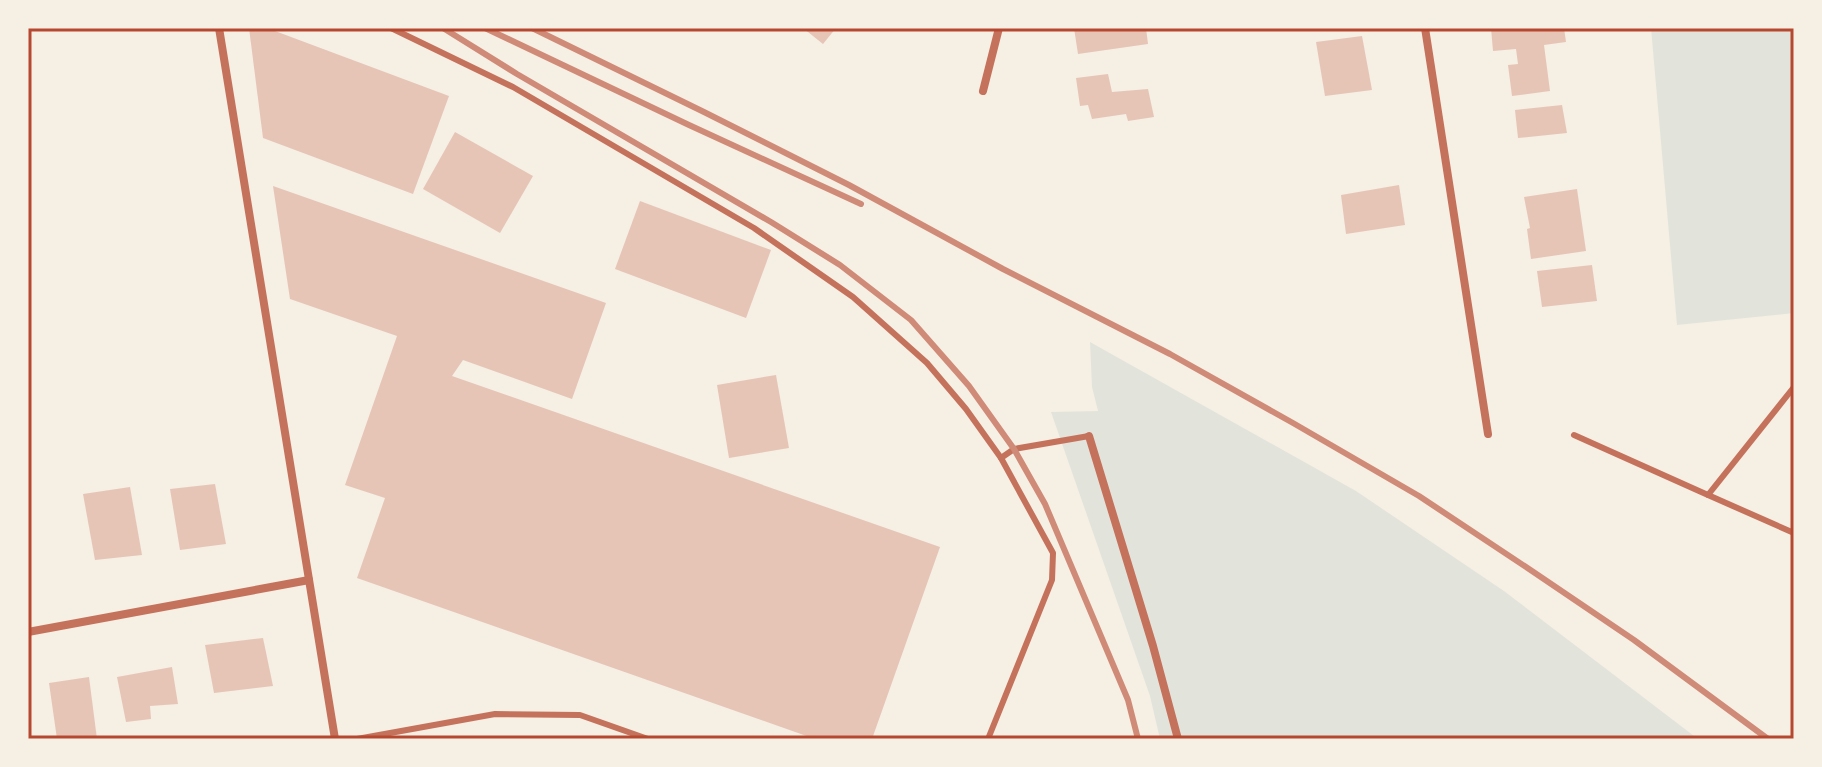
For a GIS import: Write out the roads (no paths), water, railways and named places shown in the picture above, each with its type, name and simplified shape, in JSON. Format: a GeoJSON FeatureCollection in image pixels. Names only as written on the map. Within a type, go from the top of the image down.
{"type":"FeatureCollection","features":[{"type":"Feature","properties":{"kind":"street"},"geometry":{"type":"LineString","coordinates":[[219,28],[335,739]]}},
{"type":"Feature","properties":{"kind":"street"},"geometry":{"type":"LineString","coordinates":[[983,91],[999,28]]}},
{"type":"Feature","properties":{"kind":"street"},"geometry":{"type":"LineString","coordinates":[[1425,28],[1488,434]]}},
{"type":"Feature","properties":{"kind":"street"},"geometry":{"type":"LineString","coordinates":[[1089,436],[1178,739]]}},
{"type":"Feature","properties":{"kind":"street"},"geometry":{"type":"LineString","coordinates":[[28,632],[309,580]]}},
{"type":"Feature","properties":{"kind":"lane"},"geometry":{"type":"LineString","coordinates":[[391,28],[513,87],[754,228],[853,297],[927,363],[966,409],[1001,458],[1053,553],[1052,580],[988,739]]}},
{"type":"Feature","properties":{"kind":"lane"},"geometry":{"type":"LineString","coordinates":[[1708,495],[1794,387]]}},
{"type":"Feature","properties":{"kind":"lane"},"geometry":{"type":"LineString","coordinates":[[1574,435],[1794,533]]}},
{"type":"Feature","properties":{"kind":"lane"},"geometry":{"type":"LineString","coordinates":[[1001,458],[1014,449],[1089,436]]}},
{"type":"Feature","properties":{"kind":"lane"},"geometry":{"type":"LineString","coordinates":[[357,739],[495,714],[580,715],[648,739]]}},
{"type":"Feature","properties":{"kind":"railway"},"geometry":{"type":"LineString","coordinates":[[443,28],[840,265],[911,320],[969,386],[1014,449],[1045,504],[1128,700],[1138,739]]}},
{"type":"Feature","properties":{"kind":"railway"},"geometry":{"type":"LineString","coordinates":[[485,28],[861,204]]}},
{"type":"Feature","properties":{"kind":"railway"},"geometry":{"type":"LineString","coordinates":[[532,28],[849,185],[1003,269],[1170,354],[1293,423],[1419,496],[1532,571],[1634,640],[1768,739]]}}]}
